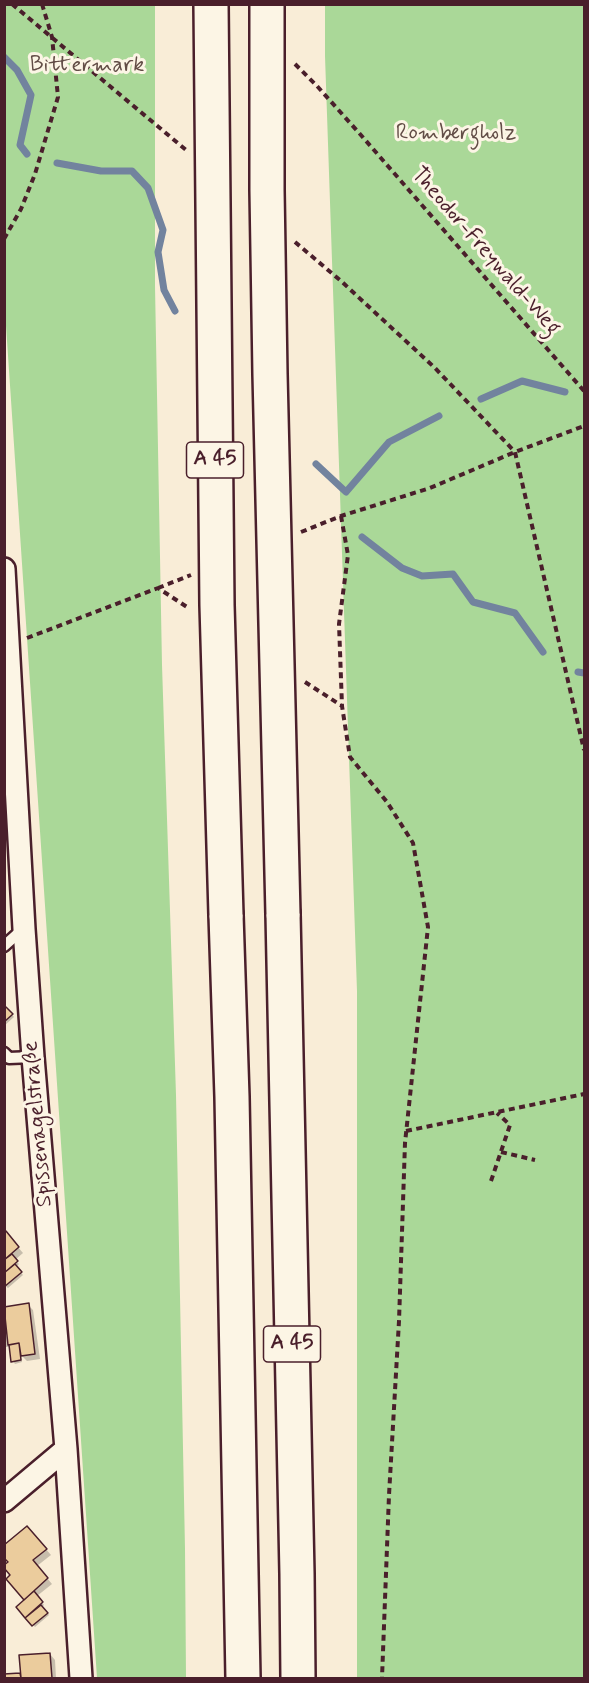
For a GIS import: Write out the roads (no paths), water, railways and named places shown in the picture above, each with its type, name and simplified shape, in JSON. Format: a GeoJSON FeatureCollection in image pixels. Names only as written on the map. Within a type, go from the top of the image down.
{"type":"FeatureCollection","features":[{"type":"Feature","properties":{"kind":"highway","name":"A 45"},"geometry":{"type":"LineString","coordinates":[[211,4],[217,570],[232,1132],[243,1678]]}},
{"type":"Feature","properties":{"kind":"highway","name":"A 45"},"geometry":{"type":"LineString","coordinates":[[267,4],[267,190],[271,408],[284,914],[298,1678]]}},
{"type":"Feature","properties":{"kind":"street","name":"Spissenagelstraße"},"geometry":{"type":"LineString","coordinates":[[4,569],[24,929],[66,1449],[81,1678]]}},
{"type":"Feature","properties":{"kind":"street"},"geometry":{"type":"LineString","coordinates":[[4,1501],[66,1449]]}},
{"type":"Feature","properties":{"kind":"lane"},"geometry":{"type":"LineString","coordinates":[[4,946],[24,929]]}},
{"type":"Feature","properties":{"kind":"lane"},"geometry":{"type":"LineString","coordinates":[[4,1053],[9,1058],[33,1057]]}},
{"type":"Feature","properties":{"kind":"waterway"},"geometry":{"type":"LineString","coordinates":[[4,57],[17,70],[31,95],[20,145],[27,154]]}},
{"type":"Feature","properties":{"kind":"waterway"},"geometry":{"type":"LineString","coordinates":[[57,163],[101,171],[132,171],[148,188],[163,230],[158,252],[164,290],[175,311]]}},
{"type":"Feature","properties":{"kind":"waterway"},"geometry":{"type":"LineString","coordinates":[[481,399],[522,381],[565,392]]}},
{"type":"Feature","properties":{"kind":"waterway"},"geometry":{"type":"LineString","coordinates":[[316,464],[346,492],[389,442],[439,416]]}},
{"type":"Feature","properties":{"kind":"waterway"},"geometry":{"type":"LineString","coordinates":[[362,537],[402,568],[422,576],[453,574],[473,602],[515,613],[543,652]]}},
{"type":"Feature","properties":{"kind":"waterway"},"geometry":{"type":"LineString","coordinates":[[578,672],[584,673]]}},
{"type":"Feature","properties":{"kind":"park label","name":"Bittermark"},"geometry":{"type":"Point","coordinates":[87,66]}},
{"type":"Feature","properties":{"kind":"park label","name":"Rombergholz"},"geometry":{"type":"Point","coordinates":[456,134]}}]}
